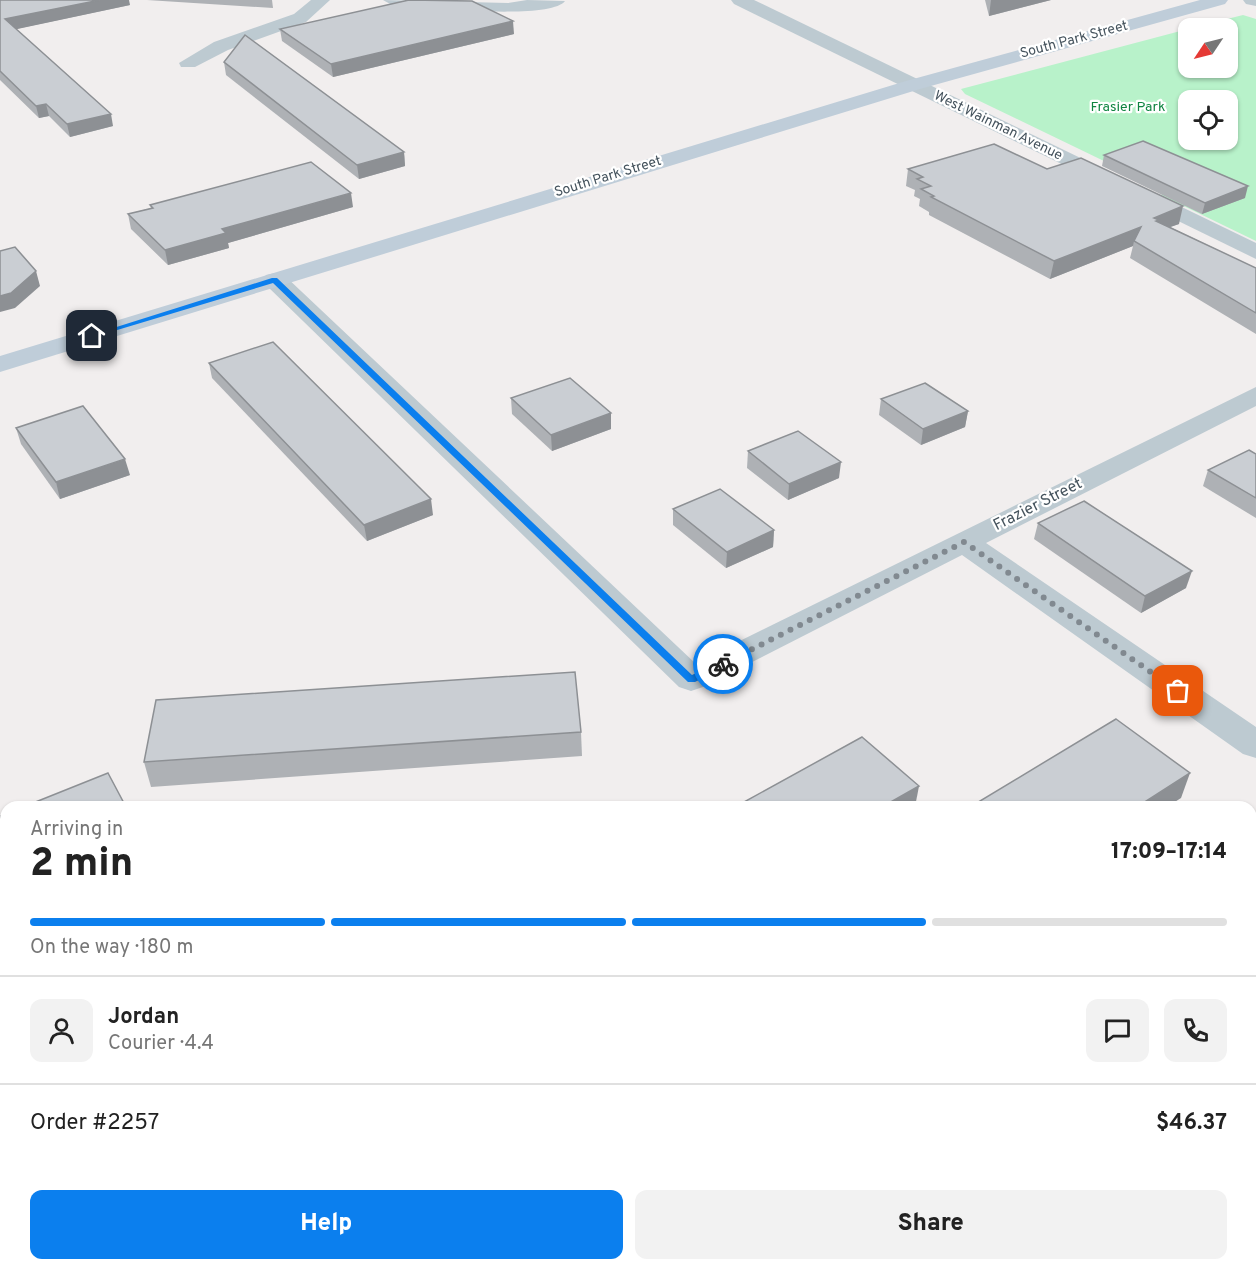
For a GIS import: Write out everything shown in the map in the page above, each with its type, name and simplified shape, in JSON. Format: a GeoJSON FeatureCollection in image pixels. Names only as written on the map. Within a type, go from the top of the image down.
{"type":"FeatureCollection","features":[{"type":"Feature","properties":{"kind":"main road","name":"South Park Street"},"geometry":{"type":"LineString","coordinates":[[0,364],[913,85],[1219,0]]}},
{"type":"Feature","properties":{"kind":"street"},"geometry":{"type":"LineString","coordinates":[[188,63],[221,46],[300,18],[321,0]]}},
{"type":"Feature","properties":{"kind":"street"},"geometry":{"type":"LineString","coordinates":[[392,0],[508,8],[556,1]]}},
{"type":"Feature","properties":{"kind":"street","name":"West Wainman Avenue"},"geometry":{"type":"LineString","coordinates":[[740,0],[1256,252]]}},
{"type":"Feature","properties":{"kind":"street","name":"Frazier Street"},"geometry":{"type":"LineString","coordinates":[[275,280],[691,679],[1256,395]]}},
{"type":"Feature","properties":{"kind":"street"},"geometry":{"type":"LineString","coordinates":[[964,542],[1256,745]]}},
{"type":"Feature","properties":{"kind":"green space","name":"Frasier Park"},"geometry":{"type":"Polygon","coordinates":[[[1243,15],[1256,19],[1256,241],[1161,195],[1166,191],[965,94],[961,89],[1178,32],[1178,78],[1238,78],[1238,18],[1231,18],[1243,15]]]}},
{"type":"Feature","properties":{"kind":"building"},"geometry":{"type":"Polygon","coordinates":[[[0,0],[100,0],[5,19],[111,114],[67,124],[46,104],[36,106],[0,71],[0,0]]]}},
{"type":"Feature","properties":{"kind":"building"},"geometry":{"type":"Polygon","coordinates":[[[409,0],[472,1],[513,21],[331,64],[280,29],[409,0]]]}},
{"type":"Feature","properties":{"kind":"building"},"geometry":{"type":"Polygon","coordinates":[[[245,35],[404,152],[357,165],[224,62],[245,35]]]}},
{"type":"Feature","properties":{"kind":"building"},"geometry":{"type":"Polygon","coordinates":[[[1143,141],[1248,186],[1205,203],[1104,155],[1143,141]]]}},
{"type":"Feature","properties":{"kind":"building"},"geometry":{"type":"Polygon","coordinates":[[[994,144],[1047,169],[1081,158],[1183,206],[1154,218],[1159,220],[1156,221],[1256,268],[1256,313],[1134,241],[1141,227],[1054,261],[931,197],[934,196],[921,189],[931,186],[917,179],[923,177],[908,169],[994,144]]]}},
{"type":"Feature","properties":{"kind":"building"},"geometry":{"type":"Polygon","coordinates":[[[311,162],[351,193],[222,229],[226,233],[165,250],[128,214],[153,208],[150,205],[311,162]]]}},
{"type":"Feature","properties":{"kind":"building"},"geometry":{"type":"Polygon","coordinates":[[[15,247],[36,271],[11,293],[0,296],[0,251],[15,247]]]}},
{"type":"Feature","properties":{"kind":"building"},"geometry":{"type":"Polygon","coordinates":[[[273,342],[431,499],[364,525],[209,363],[273,342]]]}},
{"type":"Feature","properties":{"kind":"building"},"geometry":{"type":"Polygon","coordinates":[[[570,378],[611,413],[551,435],[511,398],[570,378]]]}},
{"type":"Feature","properties":{"kind":"building"},"geometry":{"type":"Polygon","coordinates":[[[925,383],[968,411],[923,429],[881,399],[925,383]]]}},
{"type":"Feature","properties":{"kind":"building"},"geometry":{"type":"Polygon","coordinates":[[[83,406],[125,459],[56,482],[16,428],[83,406]]]}},
{"type":"Feature","properties":{"kind":"building"},"geometry":{"type":"Polygon","coordinates":[[[798,431],[841,462],[789,484],[748,451],[798,431]]]}},
{"type":"Feature","properties":{"kind":"building"},"geometry":{"type":"Polygon","coordinates":[[[1249,450],[1256,454],[1256,498],[1208,470],[1249,450]]]}},
{"type":"Feature","properties":{"kind":"building"},"geometry":{"type":"Polygon","coordinates":[[[720,489],[774,530],[727,552],[673,509],[720,489]]]}},
{"type":"Feature","properties":{"kind":"building"},"geometry":{"type":"Polygon","coordinates":[[[1084,501],[1192,571],[1145,596],[1038,523],[1084,501]]]}},
{"type":"Feature","properties":{"kind":"building"},"geometry":{"type":"Polygon","coordinates":[[[575,672],[581,732],[144,762],[156,700],[575,672]]]}},
{"type":"Feature","properties":{"kind":"building"},"geometry":{"type":"Polygon","coordinates":[[[1116,719],[1190,773],[1146,801],[980,801],[1116,719]]]}},
{"type":"Feature","properties":{"kind":"building"},"geometry":{"type":"Polygon","coordinates":[[[862,737],[919,786],[893,801],[746,801],[862,737]]]}},
{"type":"Feature","properties":{"kind":"building"},"geometry":{"type":"Polygon","coordinates":[[[108,773],[123,801],[38,801],[108,773]]]}},
{"type":"Feature","properties":{"kind":"way so far"},"geometry":{"type":"LineString","coordinates":[[723,664],[964,542],[1178,691]]}},
{"type":"Feature","properties":{"kind":"route"},"geometry":{"type":"LineString","coordinates":[[92,336],[275,280],[691,679],[723,664]]}}]}
